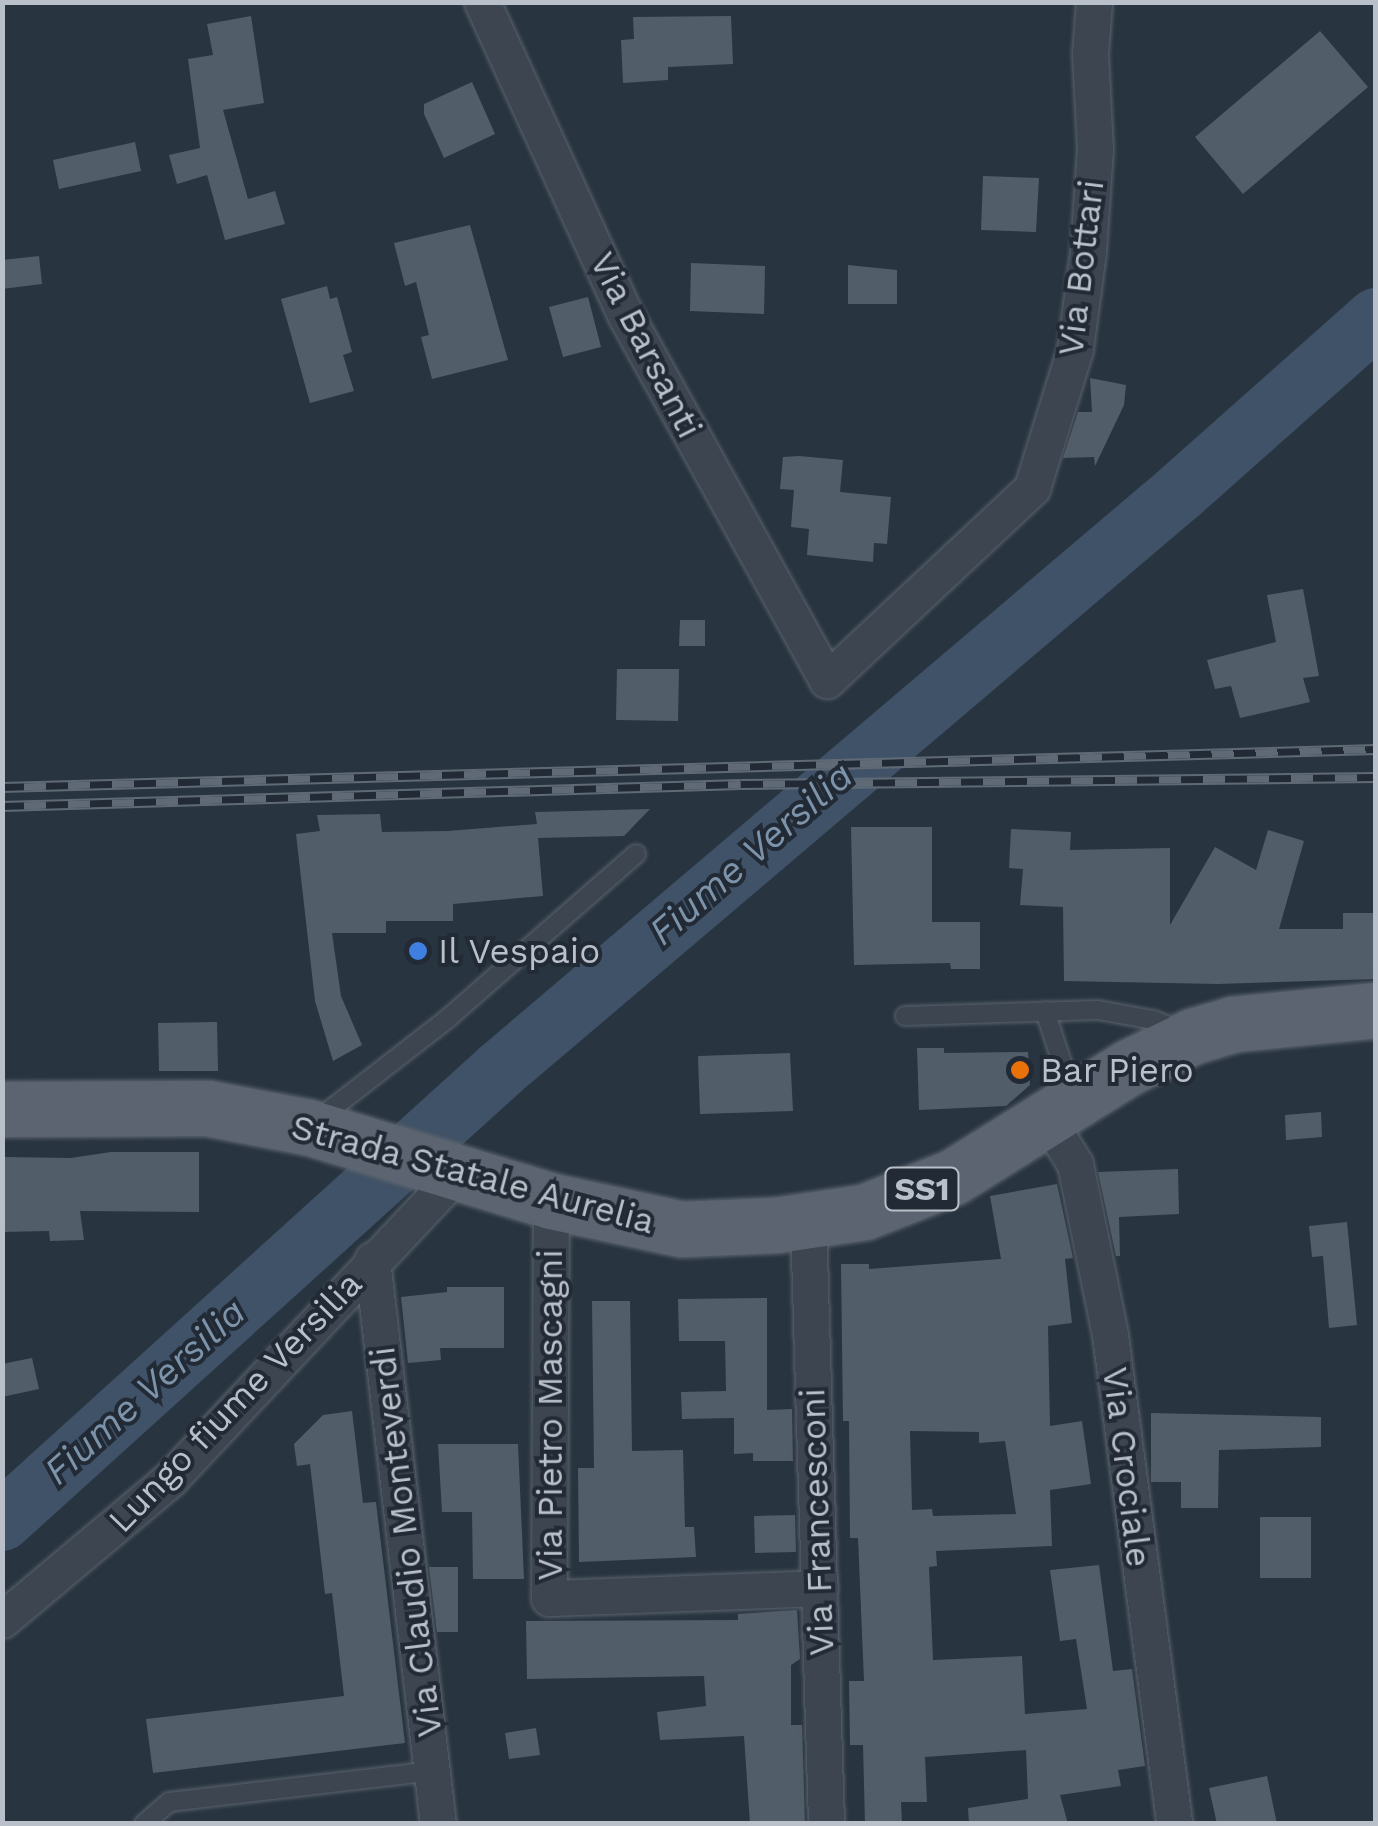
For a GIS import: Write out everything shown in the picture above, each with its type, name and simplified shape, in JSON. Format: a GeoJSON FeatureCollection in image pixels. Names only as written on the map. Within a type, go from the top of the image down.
{"type":"FeatureCollection","features":[{"type":"Feature","properties":{"kind":"main road","name":"Strada Statale Aurelia"},"geometry":{"type":"LineString","coordinates":[[2,1109],[207,1108],[308,1127],[551,1201],[682,1230],[864,1212],[954,1177],[1129,1066],[1193,1036],[1234,1024],[1370,1019]]}},
{"type":"Feature","properties":{"kind":"street","name":"Via Barsanti"},"geometry":{"type":"LineString","coordinates":[[482,2],[626,316],[827,680]]}},
{"type":"Feature","properties":{"kind":"street","name":"Via Bottari"},"geometry":{"type":"LineString","coordinates":[[827,680],[1032,488],[1075,350],[1088,252],[1094,149],[1090,54],[1094,2]]}},
{"type":"Feature","properties":{"kind":"street","name":"Via Crociale"},"geometry":{"type":"LineString","coordinates":[[1061,1110],[1110,1335],[1174,1824]]}},
{"type":"Feature","properties":{"kind":"street","name":"Lungo fiume Versilia"},"geometry":{"type":"LineString","coordinates":[[2,1620],[170,1480],[372,1260],[448,1170]]}},
{"type":"Feature","properties":{"kind":"street","name":"Via Pietro Mascagni"},"geometry":{"type":"LineString","coordinates":[[551,1201],[549,1598],[820,1588]]}},
{"type":"Feature","properties":{"kind":"street","name":"Via Francesconi"},"geometry":{"type":"LineString","coordinates":[[808,1220],[826,1824]]}},
{"type":"Feature","properties":{"kind":"street","name":"Via Claudio Monteverdi"},"geometry":{"type":"LineString","coordinates":[[372,1260],[438,1824]]}},
{"type":"Feature","properties":{"kind":"lane"},"geometry":{"type":"LineString","coordinates":[[308,1127],[447,1020],[636,854]]}},
{"type":"Feature","properties":{"kind":"lane"},"geometry":{"type":"LineString","coordinates":[[905,1016],[1098,1010],[1153,1020],[1193,1036]]}},
{"type":"Feature","properties":{"kind":"lane"},"geometry":{"type":"LineString","coordinates":[[1046,1011],[1061,1110]]}},
{"type":"Feature","properties":{"kind":"lane"},"geometry":{"type":"LineString","coordinates":[[144,1824],[168,1802],[433,1771]]}},
{"type":"Feature","properties":{"kind":"building"},"geometry":{"type":"Polygon","coordinates":[[[251,16],[264,103],[223,110],[248,199],[275,191],[285,224],[225,240],[207,175],[177,184],[169,155],[200,148],[188,59],[213,55],[207,24],[251,16]]]}},
{"type":"Feature","properties":{"kind":"building"},"geometry":{"type":"Polygon","coordinates":[[[731,16],[733,64],[668,67],[668,80],[623,83],[621,40],[634,39],[633,17],[731,16]]]}},
{"type":"Feature","properties":{"kind":"building"},"geometry":{"type":"Polygon","coordinates":[[[1320,31],[1368,87],[1243,194],[1195,137],[1320,31]]]}},
{"type":"Feature","properties":{"kind":"building"},"geometry":{"type":"Polygon","coordinates":[[[472,82],[495,134],[444,158],[424,114],[424,104],[472,82]]]}},
{"type":"Feature","properties":{"kind":"building"},"geometry":{"type":"Polygon","coordinates":[[[135,142],[141,171],[59,189],[53,160],[135,142]]]}},
{"type":"Feature","properties":{"kind":"building"},"geometry":{"type":"Polygon","coordinates":[[[983,176],[1039,178],[1036,232],[981,230],[983,176]]]}},
{"type":"Feature","properties":{"kind":"building"},"geometry":{"type":"Polygon","coordinates":[[[470,225],[508,360],[432,379],[421,337],[429,335],[416,282],[405,286],[394,243],[470,225]]]}},
{"type":"Feature","properties":{"kind":"building"},"geometry":{"type":"Polygon","coordinates":[[[39,256],[42,284],[2,289],[2,260],[39,256]]]}},
{"type":"Feature","properties":{"kind":"building"},"geometry":{"type":"Polygon","coordinates":[[[691,263],[765,266],[764,314],[690,311],[691,263]]]}},
{"type":"Feature","properties":{"kind":"building"},"geometry":{"type":"Polygon","coordinates":[[[848,265],[897,270],[897,304],[848,304],[848,265]]]}},
{"type":"Feature","properties":{"kind":"building"},"geometry":{"type":"Polygon","coordinates":[[[327,286],[330,299],[337,297],[352,352],[343,355],[354,391],[310,403],[281,299],[327,286]]]}},
{"type":"Feature","properties":{"kind":"building"},"geometry":{"type":"Polygon","coordinates":[[[588,297],[601,347],[563,357],[549,307],[588,297]]]}},
{"type":"Feature","properties":{"kind":"building"},"geometry":{"type":"Polygon","coordinates":[[[1090,378],[1126,385],[1124,405],[1095,466],[1094,457],[1063,458],[1078,412],[1092,412],[1090,378]]]}},
{"type":"Feature","properties":{"kind":"building"},"geometry":{"type":"Polygon","coordinates":[[[783,457],[843,460],[840,492],[891,497],[887,544],[874,543],[873,562],[807,555],[809,529],[791,527],[794,490],[780,489],[783,457]]]}},
{"type":"Feature","properties":{"kind":"building"},"geometry":{"type":"Polygon","coordinates":[[[1303,589],[1319,676],[1303,678],[1310,702],[1240,718],[1231,686],[1215,689],[1207,660],[1276,642],[1267,595],[1303,589]]]}},
{"type":"Feature","properties":{"kind":"building"},"geometry":{"type":"Polygon","coordinates":[[[680,620],[705,620],[705,646],[679,646],[680,620]]]}},
{"type":"Feature","properties":{"kind":"building"},"geometry":{"type":"Polygon","coordinates":[[[617,669],[679,669],[678,721],[616,720],[617,669]]]}},
{"type":"Feature","properties":{"kind":"building"},"geometry":{"type":"Polygon","coordinates":[[[650,809],[624,836],[538,838],[543,896],[453,904],[453,921],[386,921],[386,933],[332,933],[341,996],[362,1045],[333,1061],[315,1001],[296,834],[320,831],[317,815],[380,814],[382,832],[448,831],[537,824],[535,812],[650,809]]]}},
{"type":"Feature","properties":{"kind":"building"},"geometry":{"type":"Polygon","coordinates":[[[851,827],[932,827],[932,922],[980,922],[980,969],[951,969],[950,963],[854,965],[851,827]]]}},
{"type":"Feature","properties":{"kind":"building"},"geometry":{"type":"Polygon","coordinates":[[[1011,829],[1071,832],[1070,850],[1170,848],[1170,925],[1215,847],[1256,870],[1268,830],[1304,841],[1279,929],[1343,929],[1343,913],[1376,913],[1376,979],[1218,984],[1064,981],[1063,907],[1020,905],[1023,869],[1009,868],[1011,829]]]}},
{"type":"Feature","properties":{"kind":"building"},"geometry":{"type":"Polygon","coordinates":[[[217,1022],[218,1071],[159,1071],[158,1023],[217,1022]]]}},
{"type":"Feature","properties":{"kind":"building"},"geometry":{"type":"Polygon","coordinates":[[[917,1048],[944,1048],[944,1053],[1028,1052],[1030,1085],[1006,1106],[919,1110],[917,1048]]]}},
{"type":"Feature","properties":{"kind":"building"},"geometry":{"type":"Polygon","coordinates":[[[790,1053],[793,1111],[700,1114],[698,1056],[790,1053]]]}},
{"type":"Feature","properties":{"kind":"building"},"geometry":{"type":"Polygon","coordinates":[[[1321,1112],[1322,1137],[1286,1140],[1285,1115],[1321,1112]]]}},
{"type":"Feature","properties":{"kind":"building"},"geometry":{"type":"Polygon","coordinates":[[[111,1152],[199,1152],[199,1212],[80,1211],[84,1240],[50,1241],[49,1231],[2,1232],[2,1157],[71,1158],[111,1152]]]}},
{"type":"Feature","properties":{"kind":"building"},"geometry":{"type":"Polygon","coordinates":[[[1178,1169],[1179,1214],[1119,1217],[1120,1256],[1116,1256],[1098,1172],[1178,1169]]]}},
{"type":"Feature","properties":{"kind":"building"},"geometry":{"type":"Polygon","coordinates":[[[1057,1184],[1073,1258],[1065,1259],[1072,1323],[1048,1326],[1050,1426],[1082,1421],[1091,1484],[1050,1490],[1052,1546],[936,1551],[937,1566],[929,1567],[933,1660],[1022,1656],[1025,1714],[1087,1709],[1076,1639],[1060,1641],[1050,1570],[1099,1565],[1113,1671],[1132,1669],[1145,1766],[1118,1770],[1121,1786],[1060,1795],[1068,1824],[969,1824],[968,1808],[1028,1799],[1026,1750],[925,1757],[927,1802],[901,1802],[902,1824],[865,1824],[863,1745],[850,1745],[849,1681],[864,1681],[858,1538],[850,1538],[849,1421],[843,1421],[841,1264],[869,1264],[869,1269],[1001,1259],[990,1196],[1057,1184]],[[910,1431],[912,1510],[932,1509],[933,1516],[1016,1514],[1005,1441],[979,1443],[979,1432],[910,1431]]]}},
{"type":"Feature","properties":{"kind":"building"},"geometry":{"type":"Polygon","coordinates":[[[1347,1222],[1357,1325],[1329,1328],[1323,1256],[1312,1257],[1309,1226],[1347,1222]]]}},
{"type":"Feature","properties":{"kind":"building"},"geometry":{"type":"Polygon","coordinates":[[[447,1287],[504,1287],[504,1348],[440,1348],[441,1360],[408,1363],[401,1297],[447,1292],[447,1287]]]}},
{"type":"Feature","properties":{"kind":"building"},"geometry":{"type":"Polygon","coordinates":[[[767,1298],[767,1410],[792,1409],[793,1461],[753,1461],[753,1453],[734,1454],[734,1418],[682,1419],[681,1392],[726,1391],[725,1341],[679,1341],[678,1299],[767,1298]]]}},
{"type":"Feature","properties":{"kind":"building"},"geometry":{"type":"Polygon","coordinates":[[[592,1301],[630,1301],[632,1451],[683,1450],[685,1527],[694,1527],[696,1557],[579,1562],[578,1468],[594,1468],[592,1301]]]}},
{"type":"Feature","properties":{"kind":"building"},"geometry":{"type":"Polygon","coordinates":[[[32,1358],[39,1389],[2,1397],[2,1364],[32,1358]]]}},
{"type":"Feature","properties":{"kind":"building"},"geometry":{"type":"Polygon","coordinates":[[[352,1411],[363,1503],[376,1502],[405,1743],[153,1773],[146,1719],[344,1696],[332,1593],[325,1594],[310,1464],[297,1466],[294,1444],[323,1415],[352,1411]]]}},
{"type":"Feature","properties":{"kind":"building"},"geometry":{"type":"Polygon","coordinates":[[[1151,1413],[1321,1417],[1321,1447],[1219,1450],[1218,1508],[1181,1508],[1181,1482],[1151,1482],[1151,1413]]]}},
{"type":"Feature","properties":{"kind":"building"},"geometry":{"type":"Polygon","coordinates":[[[438,1444],[518,1444],[524,1579],[473,1579],[472,1512],[442,1512],[438,1444]]]}},
{"type":"Feature","properties":{"kind":"building"},"geometry":{"type":"Polygon","coordinates":[[[795,1515],[796,1552],[755,1553],[754,1516],[795,1515]]]}},
{"type":"Feature","properties":{"kind":"building"},"geometry":{"type":"Polygon","coordinates":[[[1260,1517],[1311,1517],[1311,1578],[1260,1578],[1260,1517]]]}},
{"type":"Feature","properties":{"kind":"building"},"geometry":{"type":"Polygon","coordinates":[[[429,1567],[458,1567],[458,1632],[437,1632],[429,1567]]]}},
{"type":"Feature","properties":{"kind":"building"},"geometry":{"type":"Polygon","coordinates":[[[797,1610],[800,1659],[791,1665],[791,1725],[802,1725],[805,1824],[750,1824],[744,1736],[660,1740],[657,1712],[706,1706],[704,1676],[527,1679],[526,1621],[738,1620],[738,1614],[797,1610]]]}},
{"type":"Feature","properties":{"kind":"building"},"geometry":{"type":"Polygon","coordinates":[[[536,1728],[540,1755],[509,1759],[505,1733],[536,1728]]]}},
{"type":"Feature","properties":{"kind":"building"},"geometry":{"type":"Polygon","coordinates":[[[1267,1776],[1277,1824],[1217,1824],[1209,1788],[1267,1776]]]}},
{"type":"Feature","properties":{"kind":"waterway","name":"Fiume Versilia"},"geometry":{"type":"LineString","coordinates":[[2,1521],[500,1070],[1179,493],[1376,318]]}},
{"type":"Feature","properties":{"kind":"railway"},"geometry":{"type":"LineString","coordinates":[[2,787],[1376,749]]}},
{"type":"Feature","properties":{"kind":"railway"},"geometry":{"type":"LineString","coordinates":[[2,806],[741,784],[1376,777]]}},
{"type":"Feature","properties":{"kind":"place","name":"Il Vespaio"},"geometry":{"type":"Point","coordinates":[418,951]}},
{"type":"Feature","properties":{"kind":"place","name":"Bar Piero"},"geometry":{"type":"Point","coordinates":[1020,1070]}}]}
